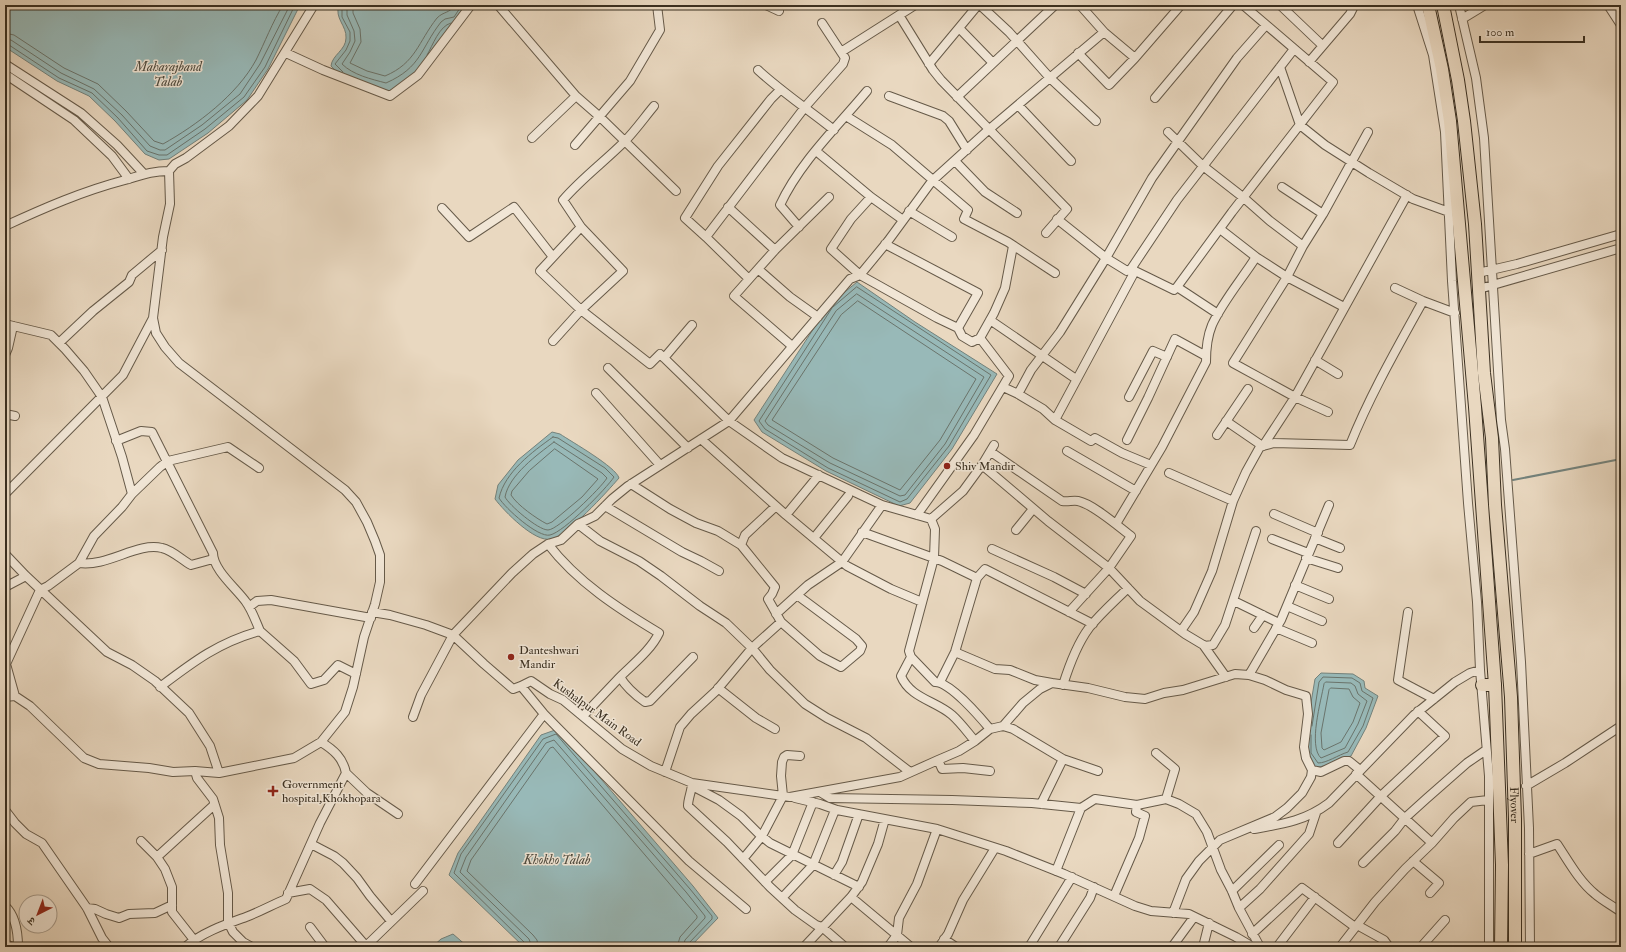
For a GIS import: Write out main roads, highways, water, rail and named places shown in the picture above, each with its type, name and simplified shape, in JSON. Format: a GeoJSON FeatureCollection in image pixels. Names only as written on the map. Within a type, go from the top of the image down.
{"type":"FeatureCollection","features":[{"type":"Feature","properties":{"kind":"highway","name":"Flyover"},"geometry":{"type":"LineString","coordinates":[[1428,5],[1442,69],[1450,121],[1475,407],[1495,685],[1502,865],[1501,947]]}},
{"type":"Feature","properties":{"kind":"highway","name":"Flyover"},"geometry":{"type":"LineString","coordinates":[[1443,5],[1458,80],[1464,121],[1478,273],[1484,373],[1492,438],[1495,505],[1515,662],[1510,697],[1515,819],[1515,947]]}},
{"type":"Feature","properties":{"kind":"highway"},"geometry":{"type":"LineString","coordinates":[[1482,685],[1495,685]]}},
{"type":"Feature","properties":{"kind":"water","name":"Maharajband Talab"},"geometry":{"type":"Polygon","coordinates":[[[5,5],[300,5],[268,69],[247,100],[208,133],[169,159],[159,160],[145,154],[115,121],[89,96],[57,81],[5,47],[5,5]]]}},
{"type":"Feature","properties":{"kind":"water"},"geometry":{"type":"Polygon","coordinates":[[[339,5],[473,5],[453,26],[448,28],[427,63],[409,81],[387,92],[341,76],[331,66],[332,62],[344,46],[346,38],[345,30],[338,14],[339,5]]]}},
{"type":"Feature","properties":{"kind":"water"},"geometry":{"type":"Polygon","coordinates":[[[857,282],[915,322],[997,374],[952,449],[910,503],[899,506],[826,471],[762,432],[754,420],[829,305],[857,282]]]}},
{"type":"Feature","properties":{"kind":"water"},"geometry":{"type":"Polygon","coordinates":[[[552,432],[560,434],[593,455],[616,473],[619,478],[586,513],[567,530],[551,539],[544,539],[520,525],[495,499],[498,485],[518,460],[552,432]]]}},
{"type":"Feature","properties":{"kind":"water"},"geometry":{"type":"Polygon","coordinates":[[[1321,673],[1353,674],[1364,681],[1365,688],[1378,696],[1366,728],[1351,756],[1329,765],[1315,767],[1307,755],[1306,732],[1315,679],[1321,673]]]}},
{"type":"Feature","properties":{"kind":"water","name":"Khokho Talab"},"geometry":{"type":"Polygon","coordinates":[[[558,729],[693,886],[718,918],[690,947],[524,947],[449,875],[458,853],[541,735],[558,729]]]}},
{"type":"Feature","properties":{"kind":"water"},"geometry":{"type":"Polygon","coordinates":[[[453,934],[468,947],[432,947],[441,939],[453,934]]]}},
{"type":"Feature","properties":{"kind":"waterway"},"geometry":{"type":"LineString","coordinates":[[1513,480],[1621,459]]}},
{"type":"Feature","properties":{"kind":"place","name":"Shiv Mandir"},"geometry":{"type":"Point","coordinates":[947,466]}},
{"type":"Feature","properties":{"kind":"place","name":"Danteshwari Mandir"},"geometry":{"type":"Point","coordinates":[511,657]}},
{"type":"Feature","properties":{"kind":"place","name":"Government hospital,Khokhopara"},"geometry":{"type":"Point","coordinates":[273,791]}}]}
